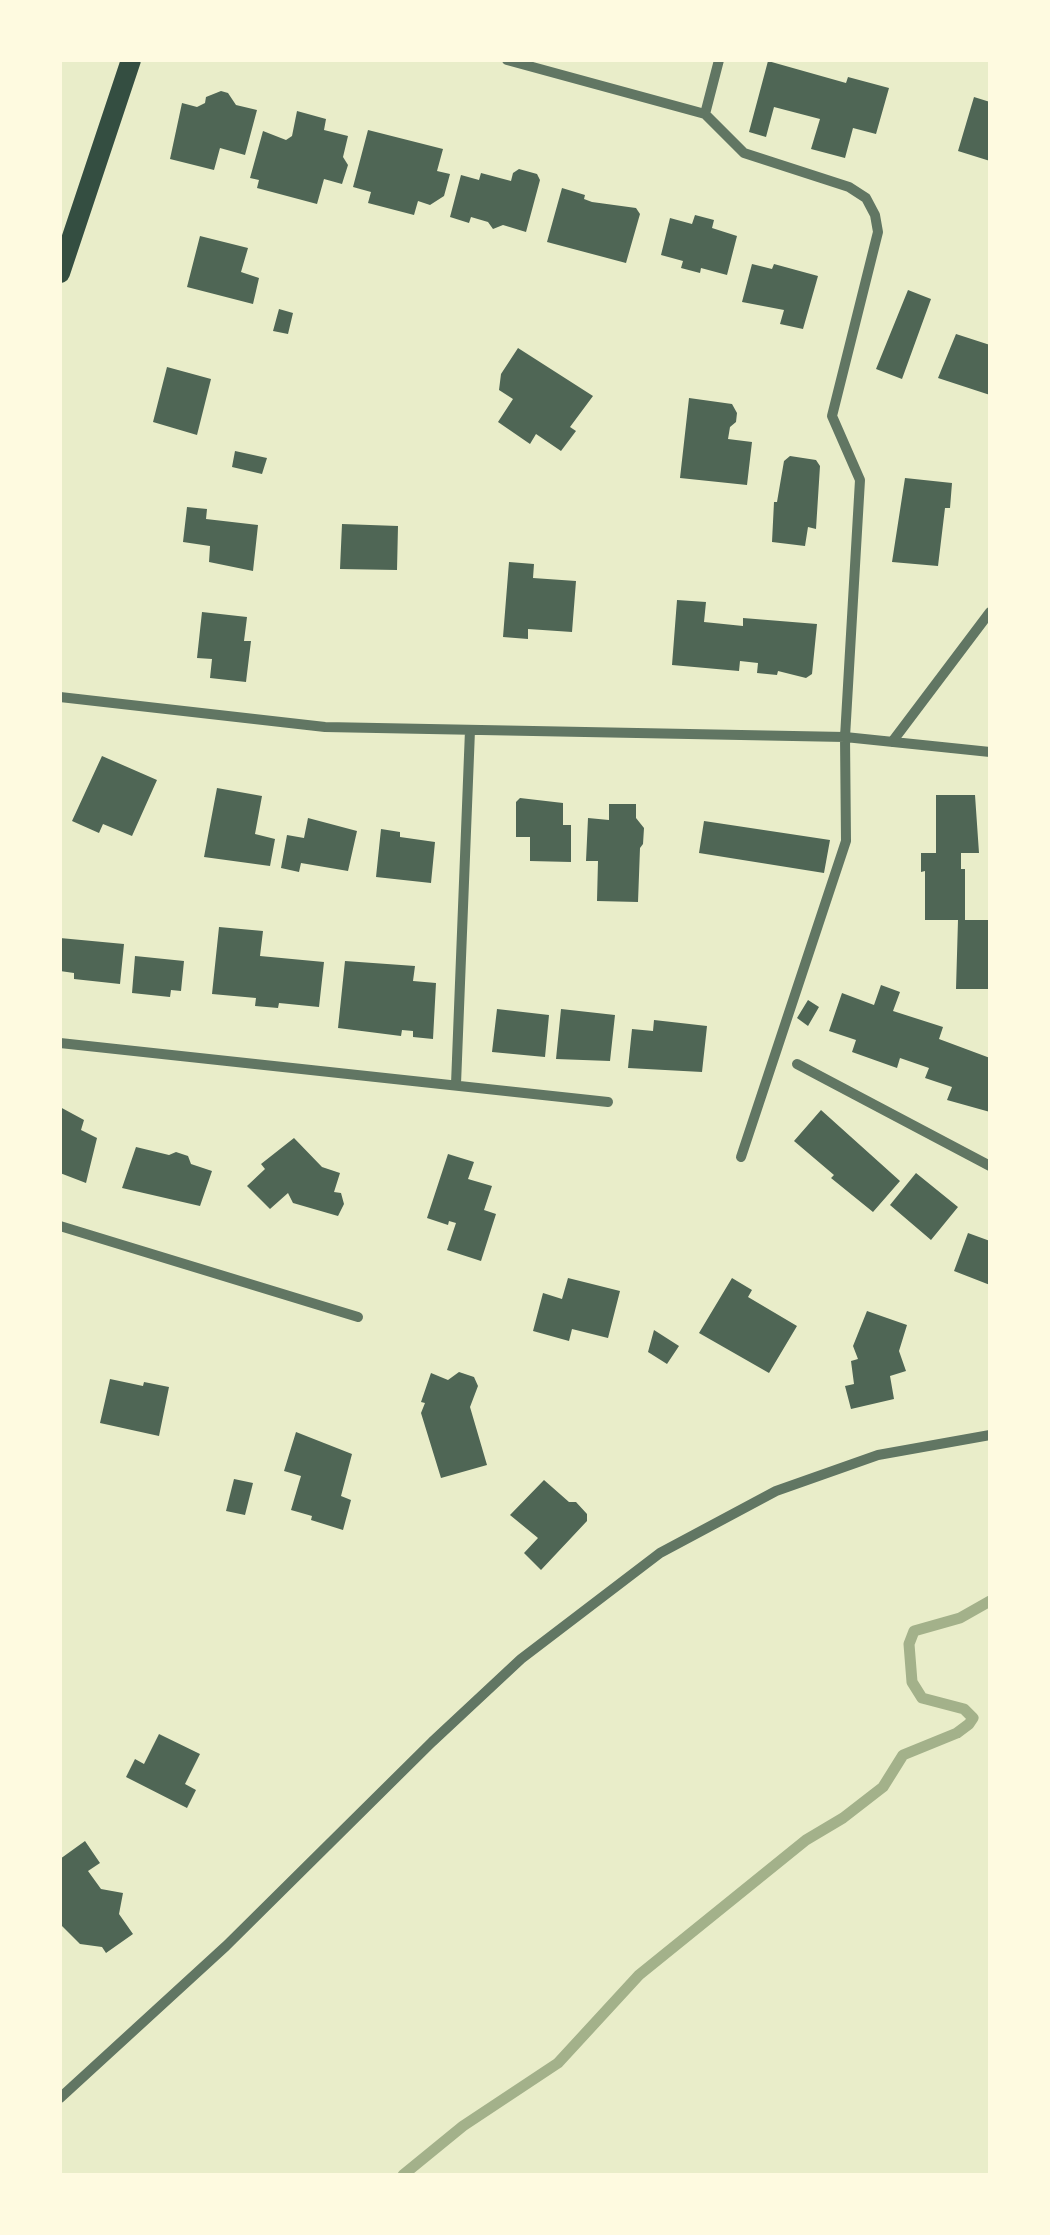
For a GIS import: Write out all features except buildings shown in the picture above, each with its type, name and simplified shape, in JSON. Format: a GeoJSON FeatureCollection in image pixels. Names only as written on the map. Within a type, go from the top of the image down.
{"type":"FeatureCollection","features":[{"type":"Feature","properties":{"kind":"main road"},"geometry":{"type":"LineString","coordinates":[[60,274],[130,60]]}},
{"type":"Feature","properties":{"kind":"street"},"geometry":{"type":"LineString","coordinates":[[507,60],[704,114],[744,152],[849,186],[866,198],[875,215],[878,232],[832,416],[860,480],[844,738],[846,840],[741,1157]]}},
{"type":"Feature","properties":{"kind":"street"},"geometry":{"type":"LineString","coordinates":[[704,114],[719,60]]}},
{"type":"Feature","properties":{"kind":"street"},"geometry":{"type":"LineString","coordinates":[[892,742],[990,612]]}},
{"type":"Feature","properties":{"kind":"street"},"geometry":{"type":"LineString","coordinates":[[60,697],[325,727],[844,738],[990,752]]}},
{"type":"Feature","properties":{"kind":"street"},"geometry":{"type":"LineString","coordinates":[[456,1084],[470,730]]}},
{"type":"Feature","properties":{"kind":"street"},"geometry":{"type":"LineString","coordinates":[[60,1043],[608,1102]]}},
{"type":"Feature","properties":{"kind":"street"},"geometry":{"type":"LineString","coordinates":[[797,1064],[990,1166]]}},
{"type":"Feature","properties":{"kind":"street"},"geometry":{"type":"LineString","coordinates":[[60,1226],[358,1317]]}},
{"type":"Feature","properties":{"kind":"street"},"geometry":{"type":"LineString","coordinates":[[60,2098],[226,1946],[521,1659],[660,1554],[776,1491],[878,1455],[990,1435]]}},
{"type":"Feature","properties":{"kind":"waterway"},"geometry":{"type":"LineString","coordinates":[[403,2175],[463,2126],[558,2063],[639,1975],[806,1840],[883,1787],[903,1755],[957,1733],[969,1724],[973,1718],[964,1709],[922,1698],[912,1682],[909,1644],[914,1631],[960,1618],[990,1601]]}}]}
